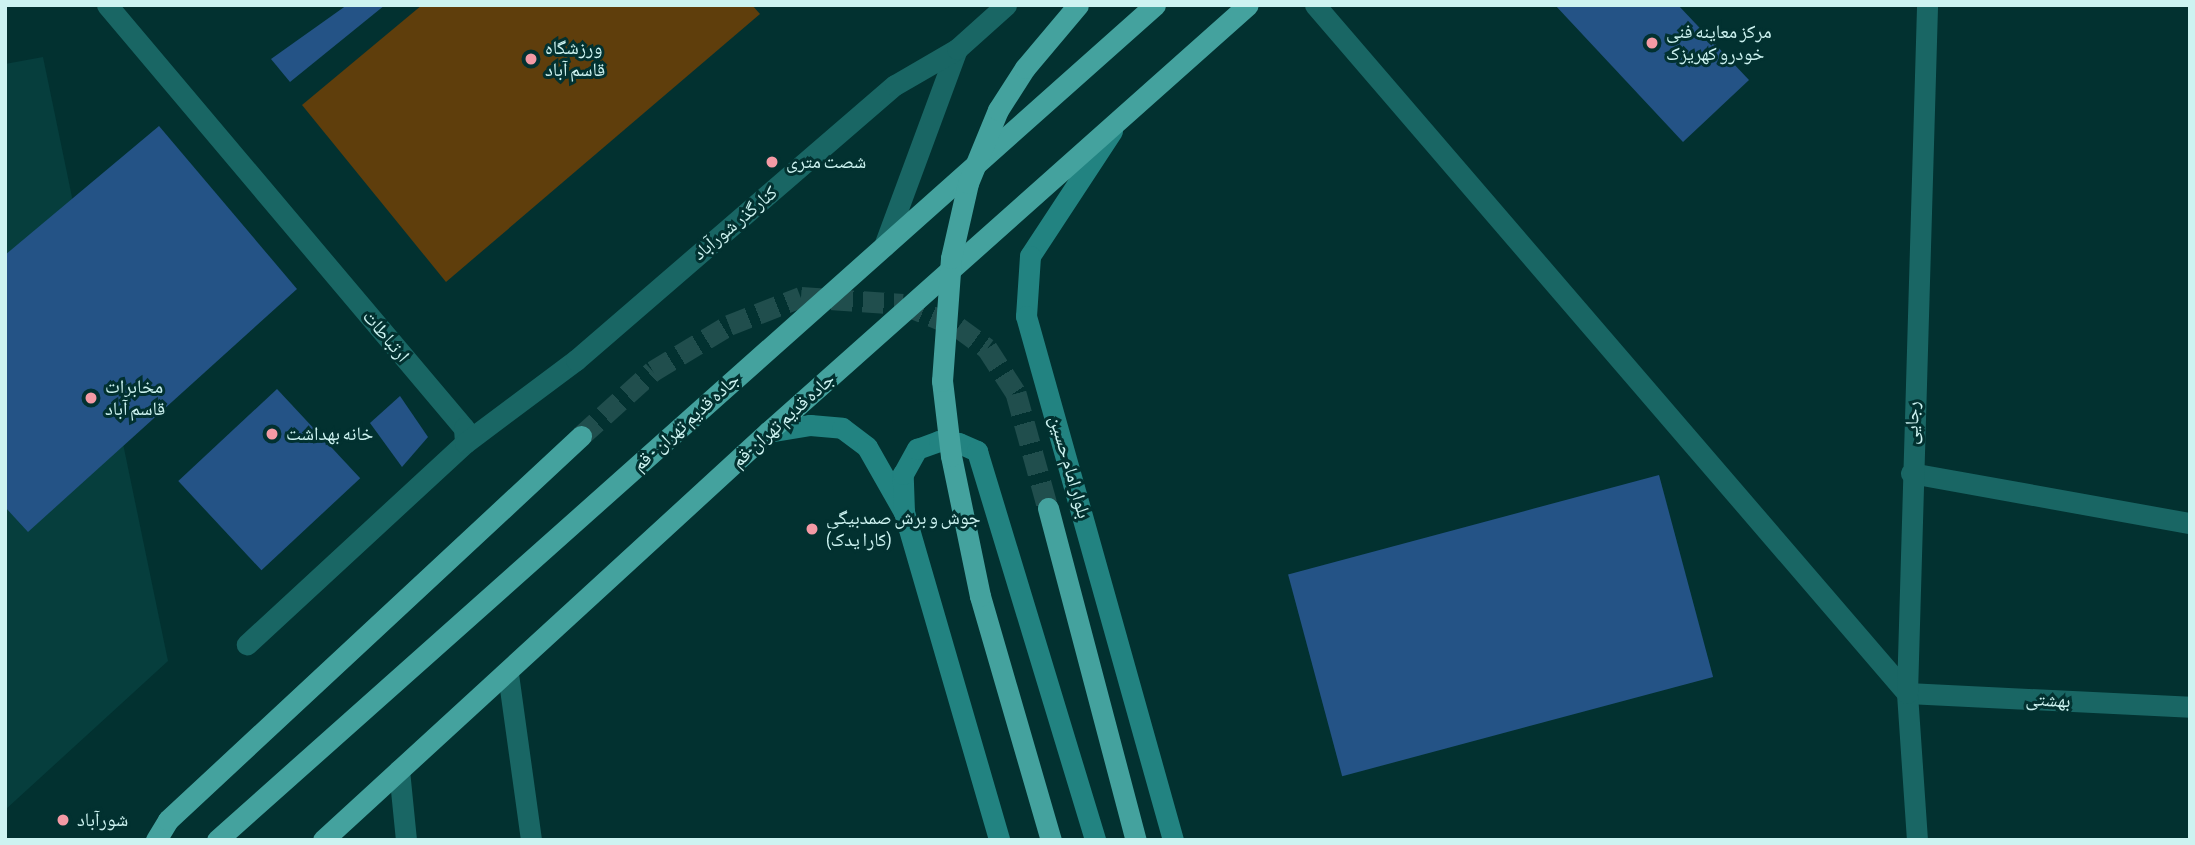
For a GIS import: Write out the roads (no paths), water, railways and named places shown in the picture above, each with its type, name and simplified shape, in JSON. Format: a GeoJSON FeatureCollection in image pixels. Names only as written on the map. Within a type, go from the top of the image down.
{"type":"FeatureCollection","features":[{"type":"Feature","properties":{"kind":"highway"},"geometry":{"type":"LineString","coordinates":[[1051,840],[980,596],[942,381],[951,258],[968,183],[998,110],[1025,68],[1078,5]]}},
{"type":"Feature","properties":{"kind":"highway","name":"جاده قدیم تهران - قم"},"geometry":{"type":"LineString","coordinates":[[217,840],[1155,5]]}},
{"type":"Feature","properties":{"kind":"highway","name":"جاده قدیم تهران-قم"},"geometry":{"type":"LineString","coordinates":[[323,840],[508,674],[768,432],[1248,5]]}},
{"type":"Feature","properties":{"kind":"highway"},"geometry":{"type":"LineString","coordinates":[[156,840],[168,820],[581,436]]}},
{"type":"Feature","properties":{"kind":"highway"},"geometry":{"type":"LineString","coordinates":[[1048,508],[1136,840]]}},
{"type":"Feature","properties":{"kind":"main road","name":"بلوار امام حسین"},"geometry":{"type":"LineString","coordinates":[[1122,115],[1030,256],[1026,316],[1173,840]]}},
{"type":"Feature","properties":{"kind":"main road"},"geometry":{"type":"LineString","coordinates":[[768,432],[810,425],[842,428],[867,447],[904,512],[999,840]]}},
{"type":"Feature","properties":{"kind":"main road"},"geometry":{"type":"LineString","coordinates":[[904,512],[903,474],[918,449],[939,441],[959,443],[977,451],[1095,840]]}},
{"type":"Feature","properties":{"kind":"street","name":"ارتباطات"},"geometry":{"type":"LineString","coordinates":[[107,5],[464,428],[465,443]]}},
{"type":"Feature","properties":{"kind":"street","name":"کنارگذر شورآباد"},"geometry":{"type":"LineString","coordinates":[[465,443],[576,360],[895,85],[957,48],[1006,5]]}},
{"type":"Feature","properties":{"kind":"street"},"geometry":{"type":"LineString","coordinates":[[1315,5],[1906,693]]}},
{"type":"Feature","properties":{"kind":"street","name":"رجایی"},"geometry":{"type":"LineString","coordinates":[[1917,840],[1906,693],[1910,473],[1927,5]]}},
{"type":"Feature","properties":{"kind":"street"},"geometry":{"type":"LineString","coordinates":[[884,246],[957,48]]}},
{"type":"Feature","properties":{"kind":"street"},"geometry":{"type":"LineString","coordinates":[[247,644],[465,443]]}},
{"type":"Feature","properties":{"kind":"street"},"geometry":{"type":"LineString","coordinates":[[1910,473],[2190,523]]}},
{"type":"Feature","properties":{"kind":"street"},"geometry":{"type":"LineString","coordinates":[[508,674],[531,840]]}},
{"type":"Feature","properties":{"kind":"street","name":"بهشتی"},"geometry":{"type":"LineString","coordinates":[[1906,693],[2190,707]]}},
{"type":"Feature","properties":{"kind":"street"},"geometry":{"type":"LineString","coordinates":[[399,770],[406,840]]}},
{"type":"Feature","properties":{"kind":"tunnel"},"geometry":{"type":"LineString","coordinates":[[581,436],[653,371],[729,325],[801,297],[903,304],[958,327],[987,348],[1016,393],[1048,508]]}},
{"type":"Feature","properties":{"kind":"place","name":"مرکز معاینه فنی خودرو کهریزک"},"geometry":{"type":"Point","coordinates":[1652,43]}},
{"type":"Feature","properties":{"kind":"place","name":"ورزشگاه قاسم آباد"},"geometry":{"type":"Point","coordinates":[531,59]}},
{"type":"Feature","properties":{"kind":"place","name":"شصت متری"},"geometry":{"type":"Point","coordinates":[772,162]}},
{"type":"Feature","properties":{"kind":"place","name":"مخابرات قاسم آباد"},"geometry":{"type":"Point","coordinates":[91,398]}},
{"type":"Feature","properties":{"kind":"place","name":"خانه بهداشت"},"geometry":{"type":"Point","coordinates":[272,434]}},
{"type":"Feature","properties":{"kind":"place","name":"جوش و برش صمدبیگی (کارا یدک)"},"geometry":{"type":"Point","coordinates":[812,529]}},
{"type":"Feature","properties":{"kind":"place","name":"شورآباد"},"geometry":{"type":"Point","coordinates":[63,820]}}]}
